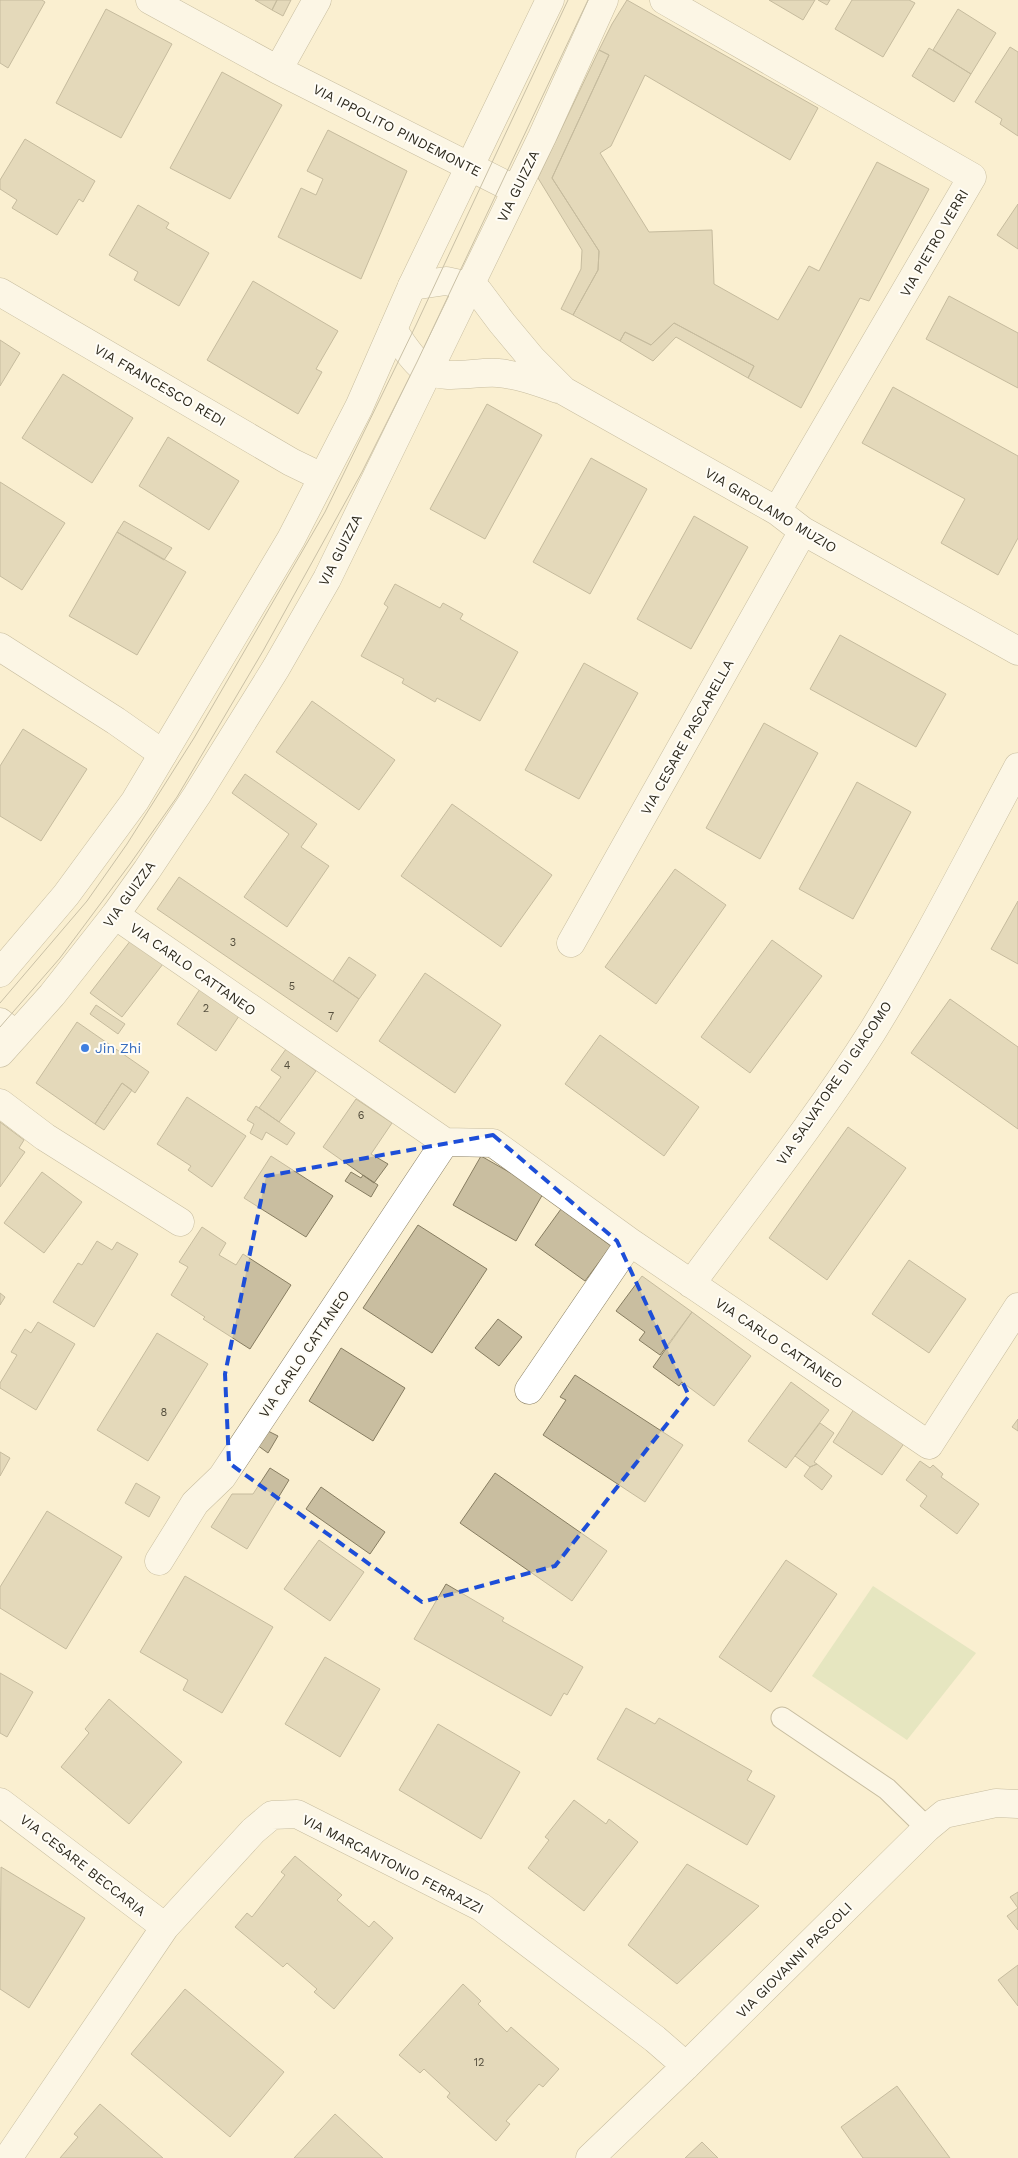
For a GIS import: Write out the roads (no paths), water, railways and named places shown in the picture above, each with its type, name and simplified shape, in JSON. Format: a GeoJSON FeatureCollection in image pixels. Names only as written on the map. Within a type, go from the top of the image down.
{"type":"FeatureCollection","features":[{"type":"Feature","properties":{"kind":"street","name":"VIA IPPOLITO PINDEMONTE"},"geometry":{"type":"LineString","coordinates":[[150,0],[278,70],[516,190]]}},
{"type":"Feature","properties":{"kind":"street"},"geometry":{"type":"LineString","coordinates":[[0,973],[66,895],[102,848],[163,754],[291,539],[359,406],[412,286],[550,0]]}},
{"type":"Feature","properties":{"kind":"street","name":"VIA GUIZZA"},"geometry":{"type":"LineString","coordinates":[[5,1037],[52,995],[115,915],[197,795],[276,668],[326,579],[429,371],[542,137],[604,0]]}},
{"type":"Feature","properties":{"kind":"street","name":"VIA PIETRO VERRI"},"geometry":{"type":"LineString","coordinates":[[664,0],[972,177],[777,511]]}},
{"type":"Feature","properties":{"kind":"street"},"geometry":{"type":"LineString","coordinates":[[278,70],[313,8]]}},
{"type":"Feature","properties":{"kind":"street"},"geometry":{"type":"LineString","coordinates":[[412,286],[437,281],[469,286]]}},
{"type":"Feature","properties":{"kind":"street","name":"VIA GIROLAMO MUZIO"},"geometry":{"type":"LineString","coordinates":[[469,286],[484,297],[502,323],[532,359],[564,391],[777,511],[803,531],[1018,651]]}},
{"type":"Feature","properties":{"kind":"street","name":"VIA FRANCESCO REDI"},"geometry":{"type":"LineString","coordinates":[[0,292],[291,462],[322,477]]}},
{"type":"Feature","properties":{"kind":"street"},"geometry":{"type":"LineString","coordinates":[[393,330],[417,362],[429,371],[451,375],[497,373],[523,377],[564,391]]}},
{"type":"Feature","properties":{"kind":"street","name":"VIA CESARE PASCARELLA"},"geometry":{"type":"LineString","coordinates":[[571,943],[803,531]]}},
{"type":"Feature","properties":{"kind":"street"},"geometry":{"type":"LineString","coordinates":[[0,647],[116,721],[163,754]]}},
{"type":"Feature","properties":{"kind":"street","name":"VIA SALVATORE DI GIACOMO"},"geometry":{"type":"LineString","coordinates":[[691,1284],[814,1117],[871,1032],[921,948],[1018,767]]}},
{"type":"Feature","properties":{"kind":"street","name":"VIA CARLO CATTANEO"},"geometry":{"type":"LineString","coordinates":[[115,915],[445,1142],[493,1143],[630,1242],[929,1445],[1018,1307]]}},
{"type":"Feature","properties":{"kind":"street"},"geometry":{"type":"LineString","coordinates":[[0,1102],[45,1137],[180,1222]]}},
{"type":"Feature","properties":{"kind":"street","name":"VIA CARLO CATTANEO"},"geometry":{"type":"LineString","coordinates":[[159,1561],[195,1503],[222,1477],[445,1142]]}},
{"type":"Feature","properties":{"kind":"street"},"geometry":{"type":"LineString","coordinates":[[529,1390],[630,1242]]}},
{"type":"Feature","properties":{"kind":"street","name":"VIA CESARE BECCARIA"},"geometry":{"type":"LineString","coordinates":[[0,1802],[21,1816],[165,1927]]}},
{"type":"Feature","properties":{"kind":"street","name":"VIA GIOVANNI PASCOLI"},"geometry":{"type":"LineString","coordinates":[[590,2158],[927,1828],[944,1814],[996,1803],[1018,1804]]}},
{"type":"Feature","properties":{"kind":"street","name":"VIA MARCANTONIO FERRAZZI"},"geometry":{"type":"LineString","coordinates":[[8,2158],[165,1927],[253,1831],[272,1815],[298,1814],[481,1907],[655,2039],[686,2066]]}},
{"type":"Feature","properties":{"kind":"lane"},"geometry":{"type":"LineString","coordinates":[[782,1718],[888,1789],[927,1828]]}},
{"type":"Feature","properties":{"kind":"tram line"},"geometry":{"type":"LineString","coordinates":[[0,1003],[87,901],[127,844],[194,738],[325,512],[416,325],[568,0]]}},
{"type":"Feature","properties":{"kind":"tram line"},"geometry":{"type":"LineString","coordinates":[[0,1027],[60,958],[177,797],[263,651],[362,472],[417,362],[588,0]]}},
{"type":"Feature","properties":{"kind":"place","name":"Jin Zhi"},"geometry":{"type":"Point","coordinates":[85,1048]}}]}
